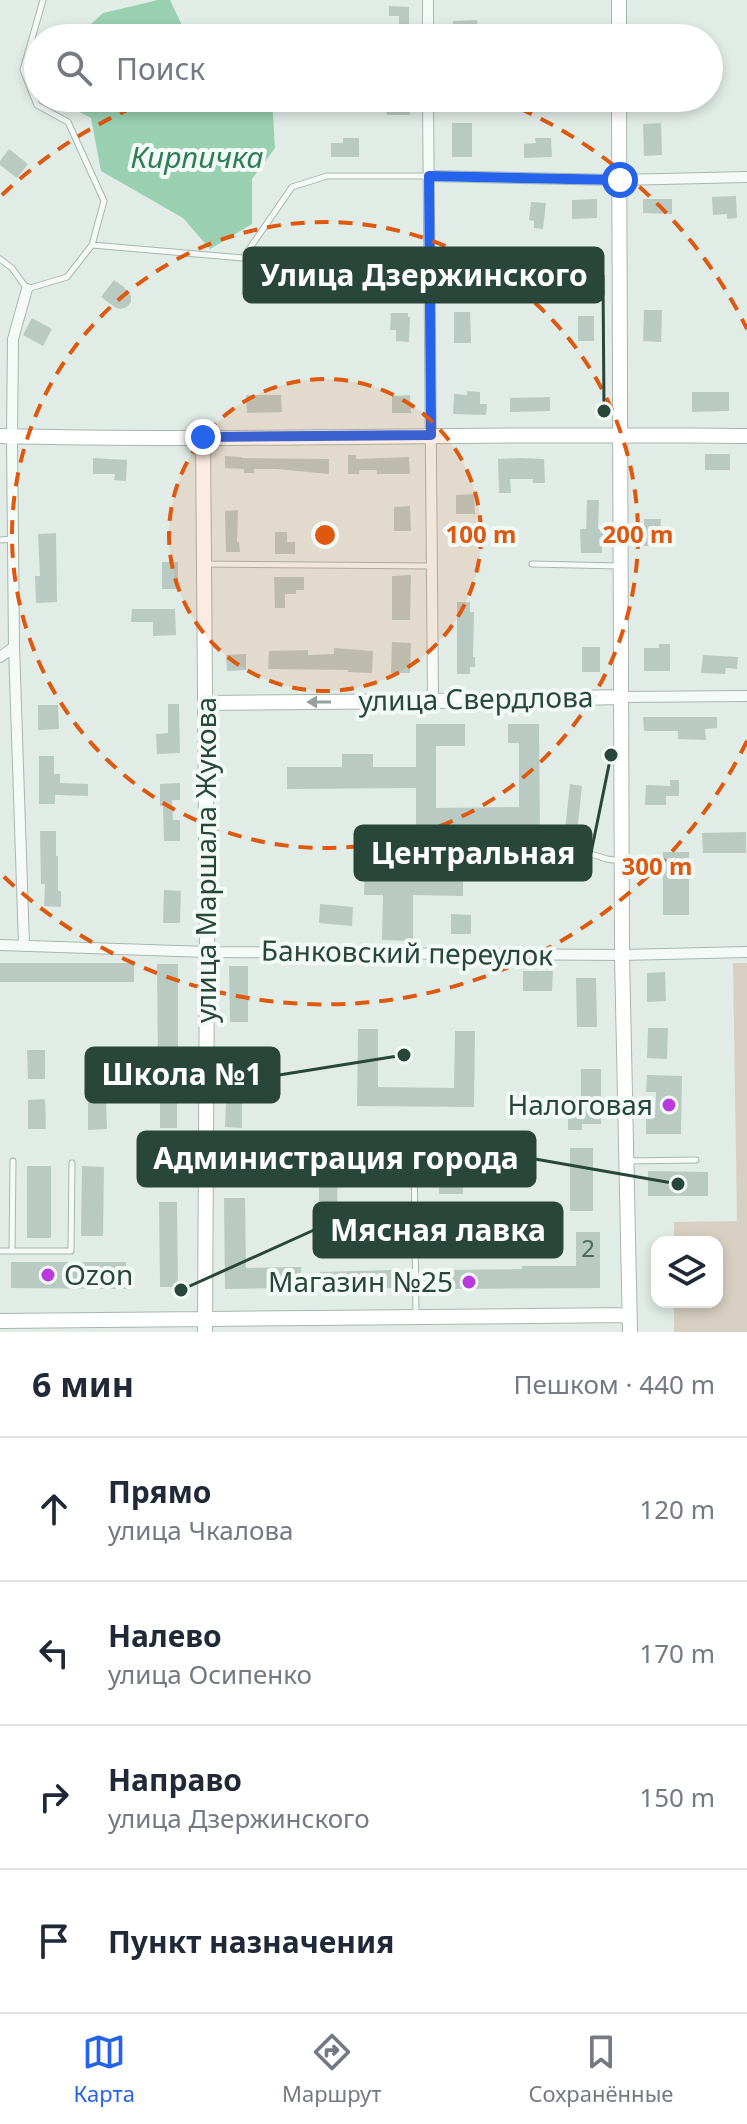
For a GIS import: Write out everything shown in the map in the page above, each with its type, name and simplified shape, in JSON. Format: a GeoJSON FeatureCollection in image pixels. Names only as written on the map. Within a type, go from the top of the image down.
{"type":"FeatureCollection","features":[{"type":"Feature","properties":{"kind":"street"},"geometry":{"type":"LineString","coordinates":[[428,0],[428,24]]}},
{"type":"Feature","properties":{"kind":"street"},"geometry":{"type":"LineString","coordinates":[[619,0],[619,24]]}},
{"type":"Feature","properties":{"kind":"street"},"geometry":{"type":"LineString","coordinates":[[428,112],[433,701]]}},
{"type":"Feature","properties":{"kind":"street"},"geometry":{"type":"LineString","coordinates":[[619,112],[622,955],[630,1332]]}},
{"type":"Feature","properties":{"kind":"street"},"geometry":{"type":"LineString","coordinates":[[429,176],[620,180],[747,177]]}},
{"type":"Feature","properties":{"kind":"street"},"geometry":{"type":"LineString","coordinates":[[24,945],[13,539],[6,436],[13,339],[27,289]]}},
{"type":"Feature","properties":{"kind":"street"},"geometry":{"type":"LineString","coordinates":[[6,436],[747,436]]}},
{"type":"Feature","properties":{"kind":"street","name":"улица Маршала Жукова"},"geometry":{"type":"LineString","coordinates":[[203,437],[207,952],[205,1326]]}},
{"type":"Feature","properties":{"kind":"street"},"geometry":{"type":"LineString","coordinates":[[0,657],[14,647]]}},
{"type":"Feature","properties":{"kind":"street","name":"улица Свердлова"},"geometry":{"type":"LineString","coordinates":[[205,703],[747,696]]}},
{"type":"Feature","properties":{"kind":"street","name":"Банковский переулок"},"geometry":{"type":"LineString","coordinates":[[0,945],[207,952],[622,955],[747,952]]}},
{"type":"Feature","properties":{"kind":"street"},"geometry":{"type":"LineString","coordinates":[[0,1321],[205,1326],[416,1317],[629,1315]]}},
{"type":"Feature","properties":{"kind":"lane"},"geometry":{"type":"LineString","coordinates":[[36,24],[43,0]]}},
{"type":"Feature","properties":{"kind":"lane"},"geometry":{"type":"LineString","coordinates":[[0,259],[12,268],[27,289],[67,277],[92,245],[104,201],[68,122],[50,112]]}},
{"type":"Feature","properties":{"kind":"lane"},"geometry":{"type":"LineString","coordinates":[[92,245],[243,258],[292,187],[327,176],[429,176]]}},
{"type":"Feature","properties":{"kind":"lane"},"geometry":{"type":"LineString","coordinates":[[0,540],[13,539]]}},
{"type":"Feature","properties":{"kind":"lane"},"geometry":{"type":"LineString","coordinates":[[205,564],[432,566]]}},
{"type":"Feature","properties":{"kind":"lane"},"geometry":{"type":"LineString","coordinates":[[532,564],[621,566]]}},
{"type":"Feature","properties":{"kind":"lane"},"geometry":{"type":"LineString","coordinates":[[405,837],[539,838],[622,861]]}},
{"type":"Feature","properties":{"kind":"lane"},"geometry":{"type":"LineString","coordinates":[[414,1145],[416,1317]]}},
{"type":"Feature","properties":{"kind":"lane"},"geometry":{"type":"LineString","coordinates":[[626,1161],[696,1160]]}},
{"type":"Feature","properties":{"kind":"lane"},"geometry":{"type":"LineString","coordinates":[[12,1251],[13,1161]]}},
{"type":"Feature","properties":{"kind":"lane"},"geometry":{"type":"LineString","coordinates":[[0,1251],[71,1251],[72,1163]]}},
{"type":"Feature","properties":{"kind":"shaded area"},"geometry":{"type":"Polygon","coordinates":[[[733,963],[747,963],[747,1332],[674,1332],[674,1308],[723,1308],[723,1236],[674,1236],[674,1222],[737,1221],[733,963]]]}},
{"type":"Feature","properties":{"kind":"water"},"geometry":{"type":"Polygon","coordinates":[[[170,0],[181,24],[91,24],[103,13],[170,0]]]}},
{"type":"Feature","properties":{"kind":"water","name":"Кирпичка"},"geometry":{"type":"Polygon","coordinates":[[[80,112],[273,112],[275,148],[252,179],[252,224],[210,249],[183,218],[101,171],[91,118],[80,112]]]}},
{"type":"Feature","properties":{"kind":"building"},"geometry":{"type":"Polygon","coordinates":[[[389,6],[409,7],[409,24],[399,24],[399,16],[389,16],[389,6]]]}},
{"type":"Feature","properties":{"kind":"building"},"geometry":{"type":"Polygon","coordinates":[[[477,20],[477,24],[453,24],[453,21],[477,20]]]}},
{"type":"Feature","properties":{"kind":"building"},"geometry":{"type":"Polygon","coordinates":[[[387,112],[410,112],[410,115],[387,115],[387,112]]]}},
{"type":"Feature","properties":{"kind":"building"},"geometry":{"type":"Polygon","coordinates":[[[452,123],[472,123],[472,157],[452,157],[452,123]]]}},
{"type":"Feature","properties":{"kind":"building"},"geometry":{"type":"Polygon","coordinates":[[[661,123],[662,155],[644,156],[643,124],[661,123]]]}},
{"type":"Feature","properties":{"kind":"building"},"geometry":{"type":"Polygon","coordinates":[[[343,138],[359,138],[359,157],[331,157],[331,143],[343,143],[343,138]]]}},
{"type":"Feature","properties":{"kind":"building"},"geometry":{"type":"Polygon","coordinates":[[[535,138],[551,138],[552,157],[524,158],[524,144],[536,143],[535,138]]]}},
{"type":"Feature","properties":{"kind":"building"},"geometry":{"type":"Polygon","coordinates":[[[9,149],[28,164],[17,178],[0,165],[9,149]]]}},
{"type":"Feature","properties":{"kind":"building"},"geometry":{"type":"Polygon","coordinates":[[[736,196],[737,218],[727,219],[727,214],[713,215],[712,197],[736,196]]]}},
{"type":"Feature","properties":{"kind":"building"},"geometry":{"type":"Polygon","coordinates":[[[597,199],[597,218],[572,219],[572,200],[597,199]]]}},
{"type":"Feature","properties":{"kind":"building"},"geometry":{"type":"Polygon","coordinates":[[[643,199],[672,199],[672,214],[643,213],[643,199]]]}},
{"type":"Feature","properties":{"kind":"building"},"geometry":{"type":"Polygon","coordinates":[[[531,202],[546,203],[543,229],[534,228],[534,221],[529,220],[531,202]]]}},
{"type":"Feature","properties":{"kind":"building"},"geometry":{"type":"Polygon","coordinates":[[[114,280],[131,296],[127,307],[116,308],[101,297],[114,280]]]}},
{"type":"Feature","properties":{"kind":"building"},"geometry":{"type":"Polygon","coordinates":[[[644,310],[662,310],[661,342],[643,341],[644,310]]]}},
{"type":"Feature","properties":{"kind":"building"},"geometry":{"type":"Polygon","coordinates":[[[454,312],[470,312],[471,343],[454,343],[454,312]]]}},
{"type":"Feature","properties":{"kind":"building"},"geometry":{"type":"Polygon","coordinates":[[[391,313],[408,313],[409,342],[396,341],[396,330],[390,330],[391,313]]]}},
{"type":"Feature","properties":{"kind":"building"},"geometry":{"type":"Polygon","coordinates":[[[578,316],[594,316],[594,341],[578,341],[578,316]]]}},
{"type":"Feature","properties":{"kind":"building"},"geometry":{"type":"Polygon","coordinates":[[[32,318],[52,329],[43,346],[23,335],[32,318]]]}},
{"type":"Feature","properties":{"kind":"building"},"geometry":{"type":"Polygon","coordinates":[[[467,391],[480,392],[480,404],[487,404],[486,415],[453,414],[454,394],[467,395],[467,391]]]}},
{"type":"Feature","properties":{"kind":"building"},"geometry":{"type":"Polygon","coordinates":[[[692,392],[729,392],[729,411],[692,412],[692,392]]]}},
{"type":"Feature","properties":{"kind":"building"},"geometry":{"type":"Polygon","coordinates":[[[246,395],[281,395],[282,412],[247,413],[246,395]]]}},
{"type":"Feature","properties":{"kind":"building"},"geometry":{"type":"Polygon","coordinates":[[[410,395],[411,413],[392,413],[392,396],[410,395]]]}},
{"type":"Feature","properties":{"kind":"building"},"geometry":{"type":"Polygon","coordinates":[[[550,397],[550,411],[510,412],[510,398],[550,397]]]}},
{"type":"Feature","properties":{"kind":"building"},"geometry":{"type":"Polygon","coordinates":[[[705,454],[730,454],[730,470],[705,470],[705,454]]]}},
{"type":"Feature","properties":{"kind":"building"},"geometry":{"type":"Polygon","coordinates":[[[348,455],[356,455],[356,459],[409,457],[410,474],[377,474],[377,470],[359,470],[359,474],[348,474],[348,455]]]}},
{"type":"Feature","properties":{"kind":"building"},"geometry":{"type":"Polygon","coordinates":[[[225,456],[329,459],[329,474],[276,469],[254,469],[254,473],[244,473],[244,469],[225,468],[225,456]]]}},
{"type":"Feature","properties":{"kind":"building"},"geometry":{"type":"Polygon","coordinates":[[[93,458],[127,460],[126,481],[114,480],[115,474],[93,474],[93,458]]]}},
{"type":"Feature","properties":{"kind":"building"},"geometry":{"type":"Polygon","coordinates":[[[498,459],[544,459],[545,483],[533,483],[533,479],[510,479],[511,493],[499,493],[498,459]]]}},
{"type":"Feature","properties":{"kind":"building"},"geometry":{"type":"Polygon","coordinates":[[[474,494],[475,514],[456,514],[456,495],[474,494]]]}},
{"type":"Feature","properties":{"kind":"building"},"geometry":{"type":"Polygon","coordinates":[[[587,500],[599,500],[598,529],[606,528],[607,539],[602,539],[602,553],[581,553],[580,529],[586,529],[587,500]]]}},
{"type":"Feature","properties":{"kind":"building"},"geometry":{"type":"Polygon","coordinates":[[[410,506],[411,531],[394,531],[394,507],[410,506]]]}},
{"type":"Feature","properties":{"kind":"building"},"geometry":{"type":"Polygon","coordinates":[[[238,510],[237,542],[240,552],[226,552],[225,511],[238,510]]]}},
{"type":"Feature","properties":{"kind":"building"},"geometry":{"type":"Polygon","coordinates":[[[644,519],[661,519],[660,546],[644,546],[644,519]]]}},
{"type":"Feature","properties":{"kind":"building"},"geometry":{"type":"Polygon","coordinates":[[[275,532],[287,532],[287,542],[295,542],[295,554],[275,554],[275,532]]]}},
{"type":"Feature","properties":{"kind":"building"},"geometry":{"type":"Polygon","coordinates":[[[56,533],[57,602],[36,603],[35,576],[40,576],[38,534],[56,533]]]}},
{"type":"Feature","properties":{"kind":"building"},"geometry":{"type":"Polygon","coordinates":[[[162,562],[178,562],[178,589],[162,589],[162,562]]]}},
{"type":"Feature","properties":{"kind":"building"},"geometry":{"type":"Polygon","coordinates":[[[411,575],[410,620],[392,620],[392,576],[411,575]]]}},
{"type":"Feature","properties":{"kind":"building"},"geometry":{"type":"Polygon","coordinates":[[[274,577],[304,577],[304,590],[285,594],[285,608],[275,608],[274,577]]]}},
{"type":"Feature","properties":{"kind":"building"},"geometry":{"type":"Polygon","coordinates":[[[457,602],[470,602],[470,612],[474,612],[475,667],[470,667],[470,674],[457,674],[457,602]]]}},
{"type":"Feature","properties":{"kind":"building"},"geometry":{"type":"Polygon","coordinates":[[[132,609],[175,609],[176,635],[153,636],[153,622],[131,622],[132,609]]]}},
{"type":"Feature","properties":{"kind":"building"},"geometry":{"type":"Polygon","coordinates":[[[392,642],[411,643],[410,673],[391,673],[392,642]]]}},
{"type":"Feature","properties":{"kind":"building"},"geometry":{"type":"Polygon","coordinates":[[[659,644],[670,644],[670,671],[644,671],[644,648],[659,648],[659,644]]]}},
{"type":"Feature","properties":{"kind":"building"},"geometry":{"type":"Polygon","coordinates":[[[582,647],[600,647],[600,672],[582,672],[582,647]]]}},
{"type":"Feature","properties":{"kind":"building"},"geometry":{"type":"Polygon","coordinates":[[[334,648],[373,651],[372,673],[268,669],[269,651],[308,650],[308,655],[334,654],[334,648]]]}},
{"type":"Feature","properties":{"kind":"building"},"geometry":{"type":"Polygon","coordinates":[[[246,654],[246,670],[227,671],[226,655],[246,654]]]}},
{"type":"Feature","properties":{"kind":"building"},"geometry":{"type":"Polygon","coordinates":[[[703,655],[738,657],[737,669],[726,668],[725,674],[701,673],[703,655]]]}},
{"type":"Feature","properties":{"kind":"building"},"geometry":{"type":"Polygon","coordinates":[[[168,704],[179,704],[180,753],[157,754],[156,734],[168,733],[168,704]]]}},
{"type":"Feature","properties":{"kind":"building"},"geometry":{"type":"Polygon","coordinates":[[[38,705],[58,705],[59,729],[38,730],[38,705]]]}},
{"type":"Feature","properties":{"kind":"building"},"geometry":{"type":"Polygon","coordinates":[[[643,717],[717,717],[717,728],[705,729],[706,740],[678,739],[678,731],[644,731],[643,717]]]}},
{"type":"Feature","properties":{"kind":"building"},"geometry":{"type":"Polygon","coordinates":[[[416,724],[465,724],[465,746],[436,746],[436,808],[519,807],[519,743],[508,743],[508,724],[539,724],[540,832],[416,832],[416,788],[287,789],[287,767],[342,767],[342,754],[373,754],[373,767],[416,767],[416,724]]]}},
{"type":"Feature","properties":{"kind":"building"},"geometry":{"type":"Polygon","coordinates":[[[39,756],[54,756],[54,774],[60,774],[60,783],[88,784],[88,796],[55,795],[55,804],[39,804],[39,756]]]}},
{"type":"Feature","properties":{"kind":"building"},"geometry":{"type":"Polygon","coordinates":[[[670,780],[679,780],[679,796],[666,796],[666,805],[645,805],[646,785],[670,786],[670,780]]]}},
{"type":"Feature","properties":{"kind":"building"},"geometry":{"type":"Polygon","coordinates":[[[180,783],[180,800],[172,800],[173,820],[180,820],[180,841],[164,841],[160,784],[180,783]]]}},
{"type":"Feature","properties":{"kind":"building"},"geometry":{"type":"Polygon","coordinates":[[[570,784],[582,786],[576,842],[564,840],[570,784]]]}},
{"type":"Feature","properties":{"kind":"building"},"geometry":{"type":"Polygon","coordinates":[[[40,831],[56,831],[61,907],[44,906],[40,831]]]}},
{"type":"Feature","properties":{"kind":"building"},"geometry":{"type":"Polygon","coordinates":[[[357,832],[382,832],[380,874],[463,875],[463,896],[413,895],[413,941],[382,940],[383,895],[364,895],[365,859],[356,859],[357,832]]]}},
{"type":"Feature","properties":{"kind":"building"},"geometry":{"type":"Polygon","coordinates":[[[746,832],[746,853],[703,853],[702,833],[746,832]]]}},
{"type":"Feature","properties":{"kind":"building"},"geometry":{"type":"Polygon","coordinates":[[[663,852],[689,852],[689,915],[663,915],[663,852]]]}},
{"type":"Feature","properties":{"kind":"building"},"geometry":{"type":"Polygon","coordinates":[[[164,890],[181,891],[180,923],[163,923],[164,890]]]}},
{"type":"Feature","properties":{"kind":"building"},"geometry":{"type":"Polygon","coordinates":[[[320,904],[353,907],[352,926],[319,923],[320,904]]]}},
{"type":"Feature","properties":{"kind":"building"},"geometry":{"type":"Polygon","coordinates":[[[451,914],[471,915],[471,934],[451,934],[451,914]]]}},
{"type":"Feature","properties":{"kind":"building"},"geometry":{"type":"Polygon","coordinates":[[[0,963],[134,963],[134,982],[0,982],[0,963]]]}},
{"type":"Feature","properties":{"kind":"building"},"geometry":{"type":"Polygon","coordinates":[[[157,964],[178,964],[178,1067],[158,1068],[157,964]]]}},
{"type":"Feature","properties":{"kind":"building"},"geometry":{"type":"Polygon","coordinates":[[[229,966],[248,966],[248,1022],[230,1022],[229,966]]]}},
{"type":"Feature","properties":{"kind":"building"},"geometry":{"type":"Polygon","coordinates":[[[523,971],[553,971],[552,991],[523,991],[523,971]]]}},
{"type":"Feature","properties":{"kind":"building"},"geometry":{"type":"Polygon","coordinates":[[[665,972],[666,1001],[647,1002],[647,973],[665,972]]]}},
{"type":"Feature","properties":{"kind":"building"},"geometry":{"type":"Polygon","coordinates":[[[576,978],[596,978],[597,1027],[577,1027],[576,978]]]}},
{"type":"Feature","properties":{"kind":"building"},"geometry":{"type":"Polygon","coordinates":[[[648,1028],[668,1028],[667,1059],[647,1058],[648,1028]]]}},
{"type":"Feature","properties":{"kind":"building"},"geometry":{"type":"Polygon","coordinates":[[[358,1029],[378,1029],[378,1087],[454,1088],[455,1031],[475,1031],[474,1107],[357,1106],[358,1029]]]}},
{"type":"Feature","properties":{"kind":"building"},"geometry":{"type":"Polygon","coordinates":[[[27,1050],[45,1050],[45,1079],[28,1079],[27,1050]]]}},
{"type":"Feature","properties":{"kind":"building"},"geometry":{"type":"Polygon","coordinates":[[[581,1069],[601,1069],[601,1124],[582,1124],[582,1130],[568,1130],[568,1113],[581,1113],[581,1069]]]}},
{"type":"Feature","properties":{"kind":"building","name":"Налоговая"},"geometry":{"type":"Polygon","coordinates":[[[647,1075],[682,1076],[681,1134],[646,1134],[646,1118],[655,1118],[656,1092],[646,1092],[647,1075]]]}},
{"type":"Feature","properties":{"kind":"building"},"geometry":{"type":"Polygon","coordinates":[[[45,1099],[46,1129],[28,1129],[28,1100],[45,1099]]]}},
{"type":"Feature","properties":{"kind":"building"},"geometry":{"type":"Polygon","coordinates":[[[88,1100],[106,1100],[107,1129],[88,1130],[88,1100]]]}},
{"type":"Feature","properties":{"kind":"building"},"geometry":{"type":"Polygon","coordinates":[[[160,1100],[177,1100],[177,1128],[160,1128],[160,1100]]]}},
{"type":"Feature","properties":{"kind":"building"},"geometry":{"type":"Polygon","coordinates":[[[226,1101],[242,1101],[242,1128],[225,1127],[226,1101]]]}},
{"type":"Feature","properties":{"kind":"building"},"geometry":{"type":"Polygon","coordinates":[[[570,1148],[593,1148],[593,1211],[570,1211],[570,1148]]]}},
{"type":"Feature","properties":{"kind":"building"},"geometry":{"type":"Polygon","coordinates":[[[319,1162],[338,1162],[337,1215],[319,1215],[319,1162]]]}},
{"type":"Feature","properties":{"kind":"building"},"geometry":{"type":"Polygon","coordinates":[[[27,1166],[51,1166],[51,1238],[27,1238],[27,1166]]]}},
{"type":"Feature","properties":{"kind":"building"},"geometry":{"type":"Polygon","coordinates":[[[82,1166],[104,1167],[103,1236],[81,1236],[82,1166]]]}},
{"type":"Feature","properties":{"kind":"building"},"geometry":{"type":"Polygon","coordinates":[[[439,1167],[462,1167],[463,1194],[439,1194],[439,1167]]]}},
{"type":"Feature","properties":{"kind":"building"},"geometry":{"type":"Polygon","coordinates":[[[648,1171],[708,1172],[708,1196],[648,1196],[648,1171]]]}},
{"type":"Feature","properties":{"kind":"building"},"geometry":{"type":"Polygon","coordinates":[[[224,1198],[245,1198],[246,1268],[301,1267],[302,1288],[225,1289],[224,1198]]]}},
{"type":"Feature","properties":{"kind":"building"},"geometry":{"type":"Polygon","coordinates":[[[159,1202],[177,1202],[178,1287],[160,1287],[159,1202]]]}},
{"type":"Feature","properties":{"kind":"building"},"geometry":{"type":"Polygon","coordinates":[[[576,1232],[600,1232],[600,1288],[438,1289],[438,1270],[576,1266],[576,1232]]]}},
{"type":"Feature","properties":{"kind":"building"},"geometry":{"type":"Polygon","coordinates":[[[11,1262],[126,1262],[126,1289],[11,1288],[11,1262]]]}},
{"type":"Feature","properties":{"kind":"building"},"geometry":{"type":"Polygon","coordinates":[[[392,1270],[393,1288],[320,1290],[320,1272],[392,1270]]]}},
{"type":"Feature","properties":{"kind":"place","name":"Улица Дзержинского"},"geometry":{"type":"Point","coordinates":[604,411]}},
{"type":"Feature","properties":{"kind":"place","name":"Центральная"},"geometry":{"type":"Point","coordinates":[611,755]}},
{"type":"Feature","properties":{"kind":"place","name":"Школа №1"},"geometry":{"type":"Point","coordinates":[404,1055]}},
{"type":"Feature","properties":{"kind":"place","name":"Налоговая"},"geometry":{"type":"Point","coordinates":[669,1105]}},
{"type":"Feature","properties":{"kind":"place","name":"Администрация города"},"geometry":{"type":"Point","coordinates":[678,1184]}},
{"type":"Feature","properties":{"kind":"place","name":"Ozon"},"geometry":{"type":"Point","coordinates":[48,1275]}},
{"type":"Feature","properties":{"kind":"place","name":"Магазин №25"},"geometry":{"type":"Point","coordinates":[469,1282]}},
{"type":"Feature","properties":{"kind":"place","name":"Мясная лавка"},"geometry":{"type":"Point","coordinates":[181,1290]}},
{"type":"Feature","properties":{"kind":"route"},"geometry":{"type":"LineString","coordinates":[[203,437],[431,435],[429,176],[620,180]]}}]}
